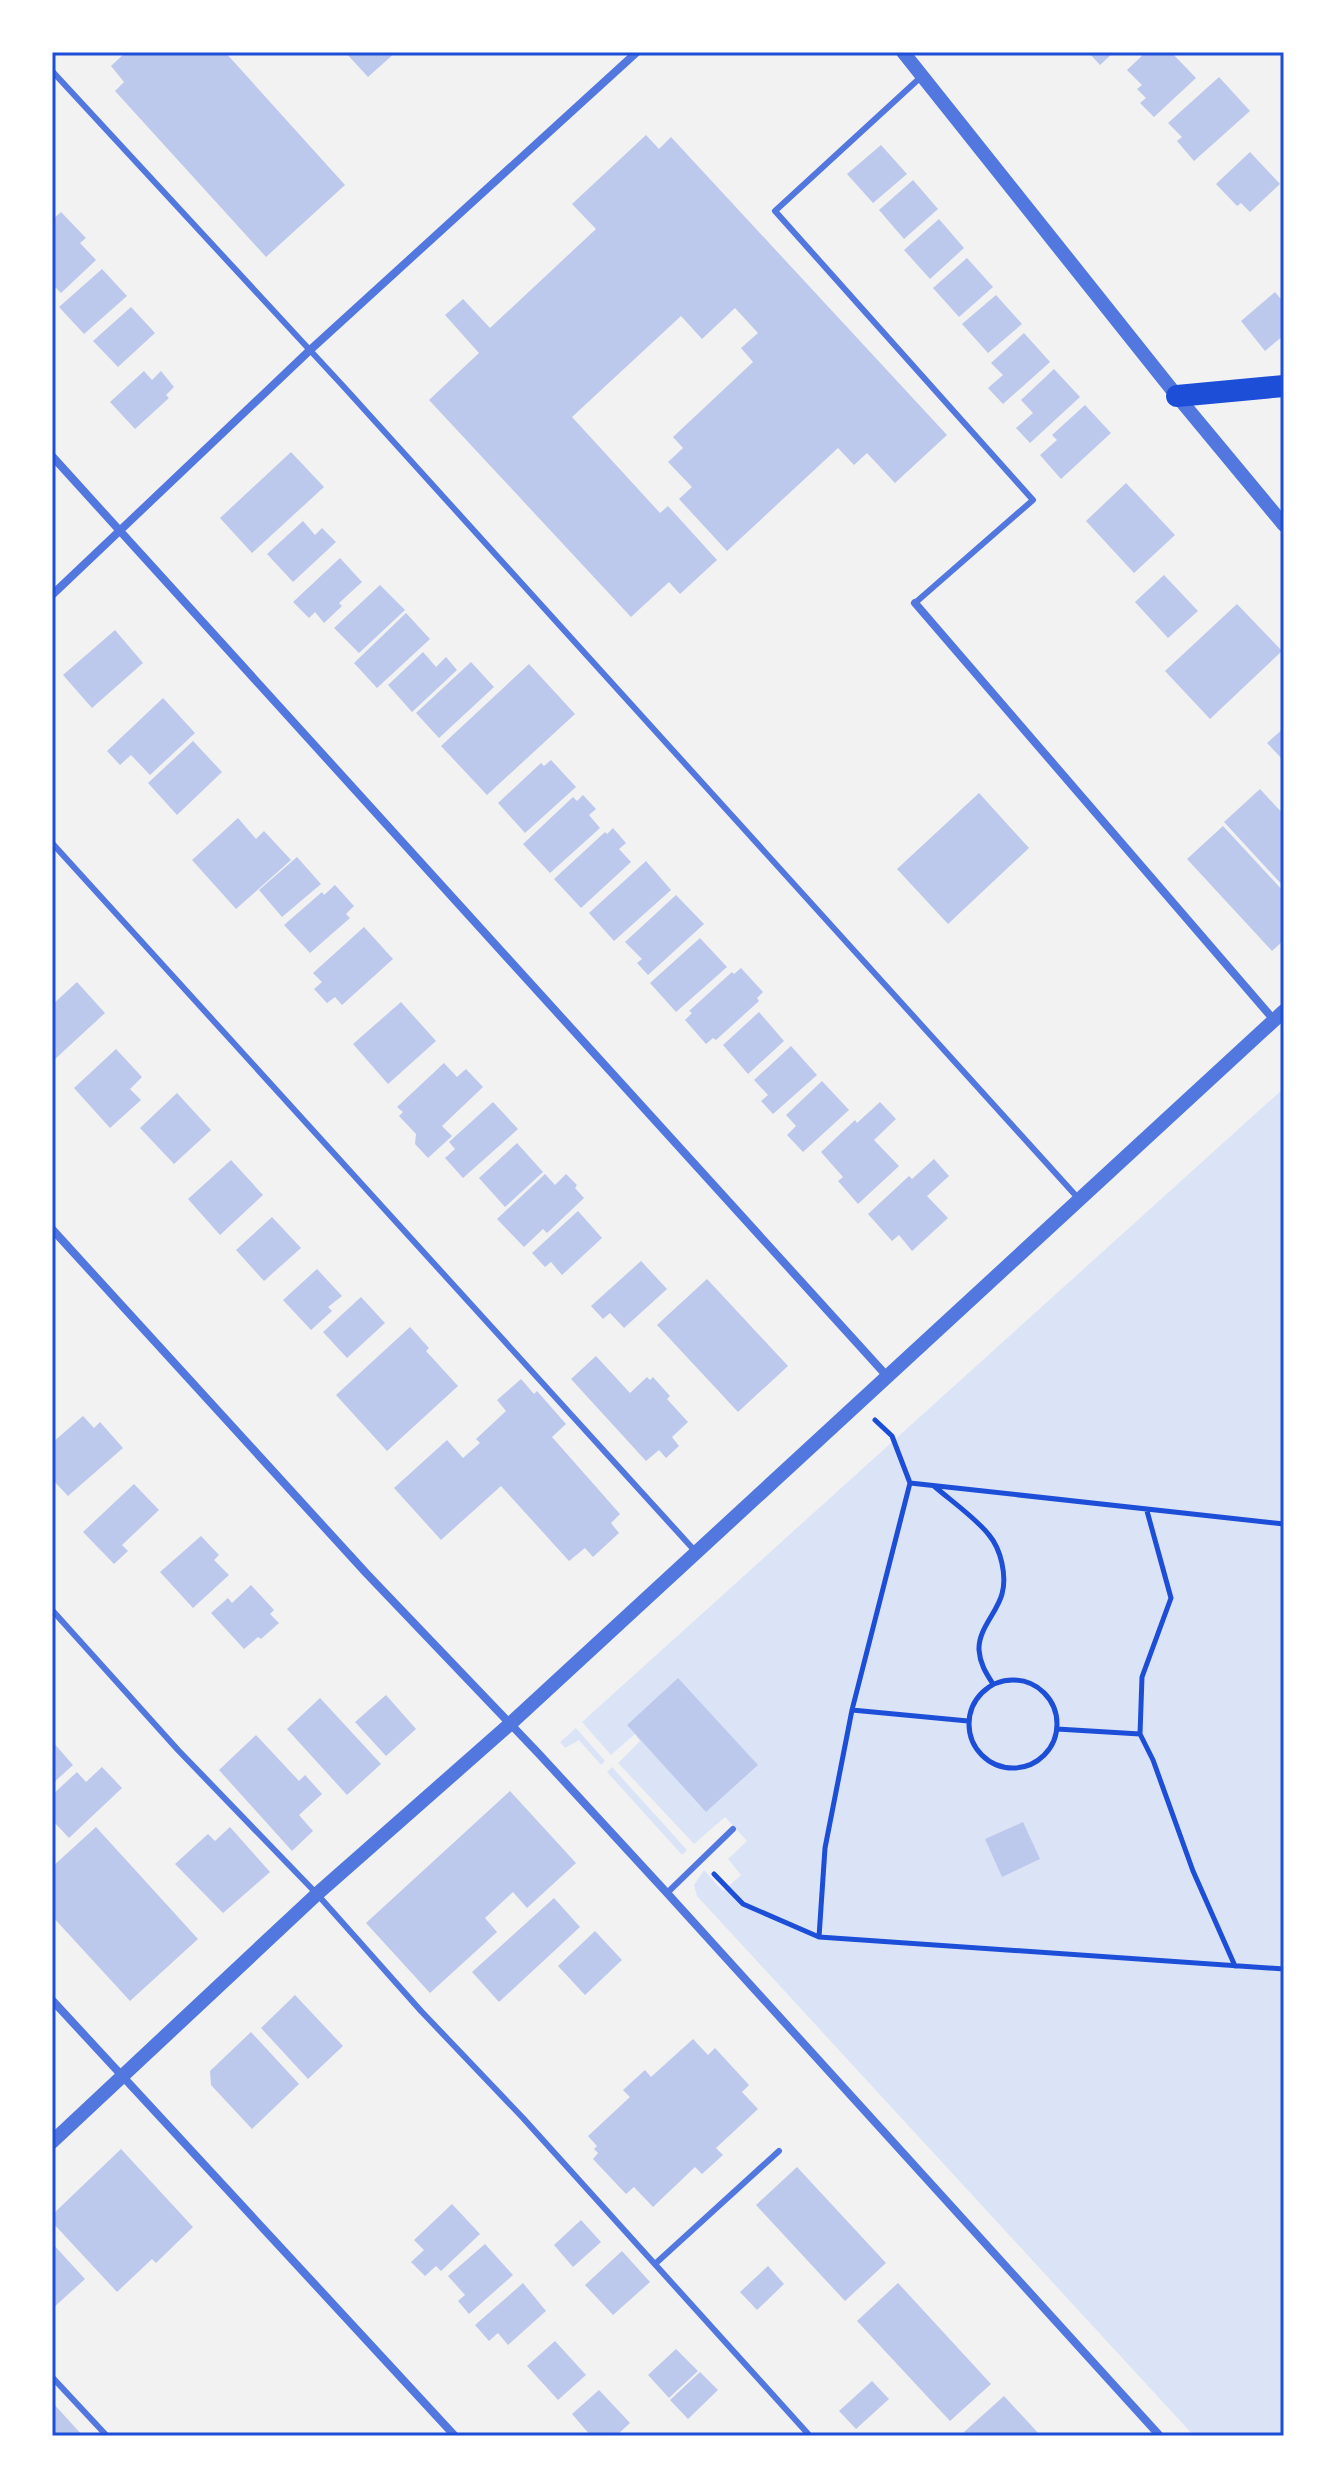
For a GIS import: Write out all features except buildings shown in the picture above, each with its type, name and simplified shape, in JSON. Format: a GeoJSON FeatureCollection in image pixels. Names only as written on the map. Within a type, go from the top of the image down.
{"type":"FeatureCollection","features":[{"type":"Feature","properties":{"kind":"highway"},"geometry":{"type":"LineString","coordinates":[[1177,396],[1284,386]]}},
{"type":"Feature","properties":{"kind":"street"},"geometry":{"type":"LineString","coordinates":[[52,595],[309,351],[637,52]]}},
{"type":"Feature","properties":{"kind":"street"},"geometry":{"type":"LineString","coordinates":[[903,52],[1177,396],[1284,525]]}},
{"type":"Feature","properties":{"kind":"street"},"geometry":{"type":"LineString","coordinates":[[52,456],[886,1375]]}},
{"type":"Feature","properties":{"kind":"street"},"geometry":{"type":"LineString","coordinates":[[52,2142],[317,1894],[510,1724],[1279,1016],[915,603]]}},
{"type":"Feature","properties":{"kind":"street"},"geometry":{"type":"LineString","coordinates":[[52,1229],[367,1574],[667,1893],[1160,2436]]}},
{"type":"Feature","properties":{"kind":"street"},"geometry":{"type":"LineString","coordinates":[[52,2000],[455,2436]]}},
{"type":"Feature","properties":{"kind":"lane"},"geometry":{"type":"LineString","coordinates":[[52,71],[1079,1198]]}},
{"type":"Feature","properties":{"kind":"lane"},"geometry":{"type":"LineString","coordinates":[[915,603],[1033,500],[775,211],[922,76]]}},
{"type":"Feature","properties":{"kind":"lane"},"geometry":{"type":"LineString","coordinates":[[52,843],[695,1551]]}},
{"type":"Feature","properties":{"kind":"lane"},"geometry":{"type":"LineString","coordinates":[[52,1610],[178,1750],[317,1894],[421,2011],[523,2118],[810,2436]]}},
{"type":"Feature","properties":{"kind":"lane"},"geometry":{"type":"LineString","coordinates":[[667,1893],[733,1829]]}},
{"type":"Feature","properties":{"kind":"lane"},"geometry":{"type":"LineString","coordinates":[[655,2264],[779,2151]]}},
{"type":"Feature","properties":{"kind":"lane"},"geometry":{"type":"LineString","coordinates":[[52,2377],[107,2436]]}},
{"type":"Feature","properties":{"kind":"path"},"geometry":{"type":"LineString","coordinates":[[819,1937],[825,1848],[852,1710],[910,1483],[892,1436],[858,1402]]}},
{"type":"Feature","properties":{"kind":"path"},"geometry":{"type":"LineString","coordinates":[[910,1483],[1284,1524]]}},
{"type":"Feature","properties":{"kind":"path"},"geometry":{"type":"LineString","coordinates":[[933,1485],[990,1535],[1001,1559],[1002,1594],[987,1621],[978,1647],[982,1667],[993,1684]]}},
{"type":"Feature","properties":{"kind":"path"},"geometry":{"type":"LineString","coordinates":[[1147,1511],[1171,1598],[1142,1677],[1140,1734],[1153,1760],[1193,1871],[1235,1966]]}},
{"type":"Feature","properties":{"kind":"path"},"geometry":{"type":"LineString","coordinates":[[1009,1679],[1038,1687],[1050,1699],[1056,1713],[1057,1729],[1046,1754],[1023,1767],[1009,1768],[996,1765],[975,1747],[969,1735],[968,1721],[975,1699],[993,1684],[1009,1679]]}},
{"type":"Feature","properties":{"kind":"path"},"geometry":{"type":"LineString","coordinates":[[852,1710],[968,1721]]}},
{"type":"Feature","properties":{"kind":"path"},"geometry":{"type":"LineString","coordinates":[[1057,1729],[1140,1734]]}},
{"type":"Feature","properties":{"kind":"path"},"geometry":{"type":"LineString","coordinates":[[702,1860],[743,1904],[819,1937],[1284,1969]]}},
{"type":"Feature","properties":{"kind":"shaded area"},"geometry":{"type":"Polygon","coordinates":[[[1284,1088],[1284,2436],[1194,2436],[697,1896],[694,1885],[704,1870],[723,1891],[741,1875],[728,1859],[747,1841],[725,1817],[694,1844],[618,1763],[640,1741],[635,1734],[611,1755],[582,1722],[1284,1088]]]}},
{"type":"Feature","properties":{"kind":"shaded area"},"geometry":{"type":"Polygon","coordinates":[[[576,1728],[605,1761],[601,1765],[579,1740],[565,1748],[560,1742],[576,1728]]]}},
{"type":"Feature","properties":{"kind":"shaded area"},"geometry":{"type":"Polygon","coordinates":[[[612,1767],[687,1850],[682,1855],[607,1772],[612,1767]]]}}]}
